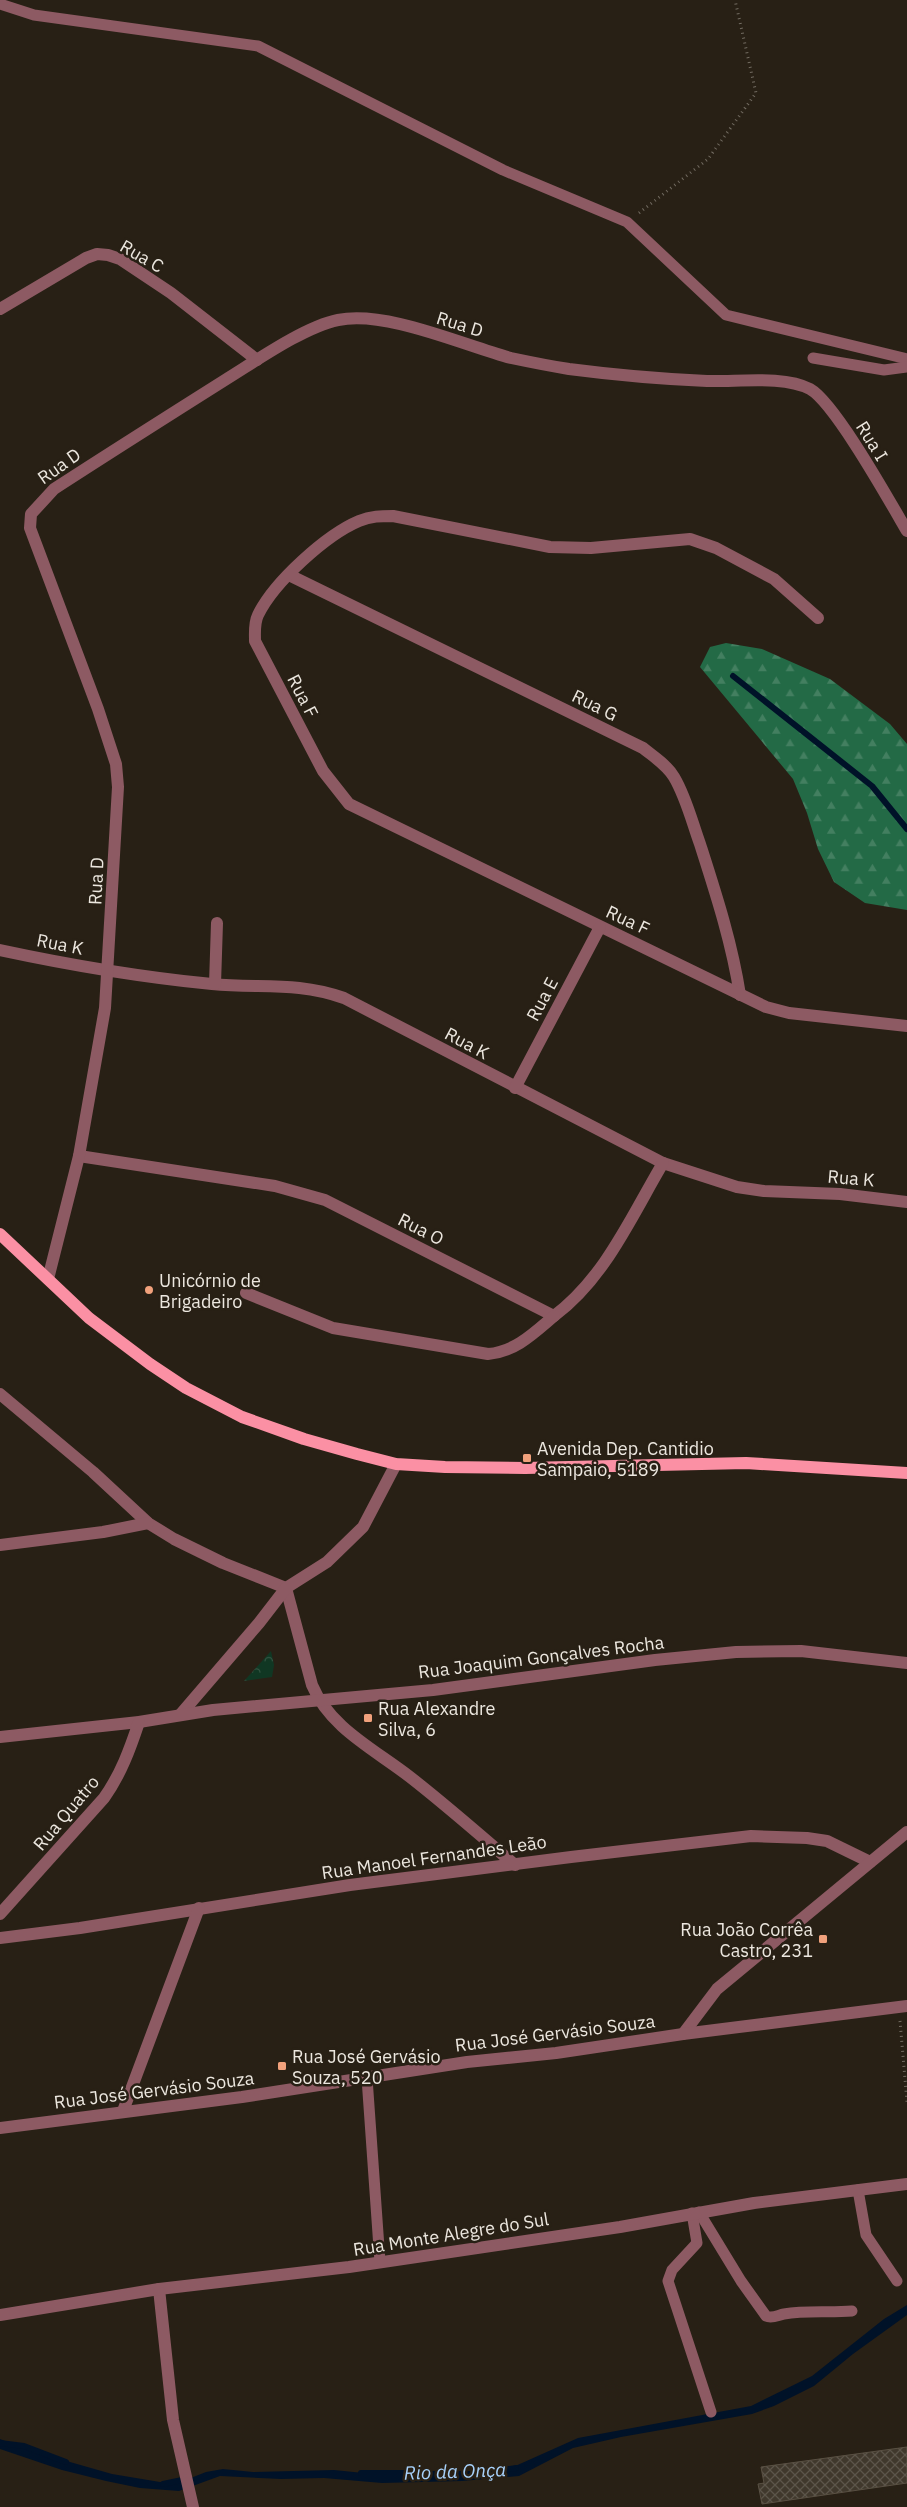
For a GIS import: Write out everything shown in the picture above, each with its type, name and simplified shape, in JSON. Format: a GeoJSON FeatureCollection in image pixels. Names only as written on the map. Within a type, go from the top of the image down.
{"type":"FeatureCollection","features":[{"type":"Feature","properties":{"kind":"main road"},"geometry":{"type":"LineString","coordinates":[[0,1234],[89,1318],[150,1364],[186,1388],[242,1417],[304,1440],[396,1464],[498,1468],[746,1463],[907,1473]]}},
{"type":"Feature","properties":{"kind":"street","name":"Rua C"},"geometry":{"type":"LineString","coordinates":[[0,309],[86,258],[97,254],[108,255],[120,260],[170,293],[257,360]]}},
{"type":"Feature","properties":{"kind":"street","name":"Rua D"},"geometry":{"type":"LineString","coordinates":[[48,1279],[59,1243],[79,1156],[105,1008],[109,971],[118,786],[116,764],[98,709],[34,541],[30,528],[31,514],[54,489],[257,360],[315,328],[336,320],[357,317],[383,319],[512,358],[566,368],[630,376],[787,382],[803,386],[820,397]]}},
{"type":"Feature","properties":{"kind":"street","name":"Rua I"},"geometry":{"type":"LineString","coordinates":[[820,397],[839,421],[907,532]]}},
{"type":"Feature","properties":{"kind":"street","name":"Rua F"},"geometry":{"type":"LineString","coordinates":[[818,618],[774,580],[716,548],[690,539],[591,548],[550,547],[393,516],[376,516],[359,521],[321,543],[289,575],[258,614],[254,627],[255,641],[323,772],[334,788],[349,804],[766,1007],[789,1014],[907,1026]]}},
{"type":"Feature","properties":{"kind":"street","name":"Rua G"},"geometry":{"type":"LineString","coordinates":[[289,575],[643,748],[660,761],[673,775],[688,809],[726,926],[740,995]]}},
{"type":"Feature","properties":{"kind":"street"},"geometry":{"type":"LineString","coordinates":[[215,984],[217,923]]}},
{"type":"Feature","properties":{"kind":"street","name":"Rua E"},"geometry":{"type":"LineString","coordinates":[[515,1088],[600,927]]}},
{"type":"Feature","properties":{"kind":"street","name":"Rua K"},"geometry":{"type":"LineString","coordinates":[[0,950],[109,971],[215,984],[298,986],[330,994],[344,998],[663,1163],[737,1187],[764,1191],[856,1195],[907,1202]]}},
{"type":"Feature","properties":{"kind":"street","name":"Rua O"},"geometry":{"type":"LineString","coordinates":[[79,1156],[275,1186],[325,1200],[554,1316]]}},
{"type":"Feature","properties":{"kind":"street"},"geometry":{"type":"LineString","coordinates":[[246,1293],[333,1328],[488,1354],[503,1353],[518,1345],[570,1304],[600,1272],[663,1163]]}},
{"type":"Feature","properties":{"kind":"street"},"geometry":{"type":"LineString","coordinates":[[0,1394],[93,1472],[148,1523],[174,1539],[223,1563],[286,1588]]}},
{"type":"Feature","properties":{"kind":"street"},"geometry":{"type":"LineString","coordinates":[[180,1714],[259,1623],[286,1588],[327,1562],[363,1527],[396,1464]]}},
{"type":"Feature","properties":{"kind":"street"},"geometry":{"type":"LineString","coordinates":[[0,1545],[103,1532],[148,1523]]}},
{"type":"Feature","properties":{"kind":"street"},"geometry":{"type":"LineString","coordinates":[[286,1588],[312,1684],[318,1699],[331,1717],[410,1777],[515,1865]]}},
{"type":"Feature","properties":{"kind":"street","name":"Rua Joaquim Gonçalves Rocha"},"geometry":{"type":"LineString","coordinates":[[0,1737],[139,1722],[180,1714],[318,1699],[433,1690],[655,1660],[736,1652],[800,1651],[907,1663]]}},
{"type":"Feature","properties":{"kind":"street","name":"Rua Quatro"},"geometry":{"type":"LineString","coordinates":[[0,1914],[104,1798],[122,1768],[139,1722]]}},
{"type":"Feature","properties":{"kind":"street"},"geometry":{"type":"LineString","coordinates":[[683,2034],[717,1989],[907,1832]]}},
{"type":"Feature","properties":{"kind":"street","name":"Rua Manoel Fernandes Leão"},"geometry":{"type":"LineString","coordinates":[[0,1938],[80,1928],[350,1885],[751,1836],[807,1838],[826,1841],[870,1862]]}},
{"type":"Feature","properties":{"kind":"street"},"geometry":{"type":"LineString","coordinates":[[123,2111],[199,1908]]}},
{"type":"Feature","properties":{"kind":"street","name":"Rua José Gervásio Souza"},"geometry":{"type":"LineString","coordinates":[[0,2128],[242,2096],[466,2062],[556,2053],[683,2034],[903,2007]]}},
{"type":"Feature","properties":{"kind":"street","name":"Rua Monte Alegre do Sul"},"geometry":{"type":"LineString","coordinates":[[0,2315],[159,2289],[380,2262],[620,2227],[696,2213],[907,2184]]}},
{"type":"Feature","properties":{"kind":"street"},"geometry":{"type":"LineString","coordinates":[[159,2289],[172,2414],[193,2507]]}},
{"type":"Feature","properties":{"kind":"lane"},"geometry":{"type":"LineString","coordinates":[[0,4],[34,15],[258,46],[503,170],[626,222],[726,315],[907,359]]}},
{"type":"Feature","properties":{"kind":"lane"},"geometry":{"type":"LineString","coordinates":[[813,358],[884,370],[907,367]]}},
{"type":"Feature","properties":{"kind":"lane"},"geometry":{"type":"LineString","coordinates":[[367,2078],[380,2262]]}},
{"type":"Feature","properties":{"kind":"lane"},"geometry":{"type":"LineString","coordinates":[[858,2190],[866,2235],[897,2281]]}},
{"type":"Feature","properties":{"kind":"lane"},"geometry":{"type":"LineString","coordinates":[[696,2213],[766,2316],[770,2318],[792,2313],[818,2314],[852,2311]]}},
{"type":"Feature","properties":{"kind":"lane"},"geometry":{"type":"LineString","coordinates":[[696,2213],[697,2243],[672,2270],[668,2281],[711,2412]]}},
{"type":"Feature","properties":{"kind":"path"},"geometry":{"type":"LineString","coordinates":[[626,222],[708,159],[756,93],[735,0]]}},
{"type":"Feature","properties":{"kind":"path"},"geometry":{"type":"LineString","coordinates":[[903,2007],[907,2102]]}},
{"type":"Feature","properties":{"kind":"green space"},"geometry":{"type":"Polygon","coordinates":[[[726,643],[762,649],[830,679],[890,724],[907,744],[907,910],[865,903],[834,882],[818,849],[807,813],[793,779],[700,667],[710,647],[726,643]]]}},
{"type":"Feature","properties":{"kind":"green space"},"geometry":{"type":"Polygon","coordinates":[[[271,1651],[274,1665],[272,1677],[244,1681],[271,1651]]]}},
{"type":"Feature","properties":{"kind":"water"},"geometry":{"type":"Polygon","coordinates":[[[907,2305],[907,2315],[853,2354],[814,2386],[774,2406],[752,2414],[621,2437],[573,2448],[519,2476],[462,2481],[382,2483],[324,2478],[281,2479],[220,2476],[179,2491],[140,2488],[106,2481],[62,2470],[0,2449],[0,2439],[28,2450],[112,2474],[178,2483],[206,2472],[223,2469],[253,2472],[334,2470],[383,2475],[431,2471],[504,2471],[578,2438],[751,2406],[812,2376],[884,2319],[907,2305]]]}},
{"type":"Feature","properties":{"kind":"building"},"geometry":{"type":"Polygon","coordinates":[[[907,2447],[907,2483],[762,2504],[758,2484],[764,2483],[761,2467],[907,2447]]]}},
{"type":"Feature","properties":{"kind":"waterway"},"geometry":{"type":"LineString","coordinates":[[733,676],[872,786],[907,829]]}},
{"type":"Feature","properties":{"kind":"waterway","name":"Rio da Onça"},"geometry":{"type":"LineString","coordinates":[[0,2443],[24,2446],[66,2462]]}},
{"type":"Feature","properties":{"kind":"waterway","name":"Rio da Onça"},"geometry":{"type":"LineString","coordinates":[[489,2472],[516,2468]]}},
{"type":"Feature","properties":{"kind":"waterway","name":"Rio da Onça"},"geometry":{"type":"LineString","coordinates":[[361,2473],[411,2473]]}},
{"type":"Feature","properties":{"kind":"waterway","name":"Rio da Onça"},"geometry":{"type":"LineString","coordinates":[[163,2484],[187,2479]]}},
{"type":"Feature","properties":{"kind":"place","name":"Unicórnio de Brigadeiro"},"geometry":{"type":"Point","coordinates":[149,1290]}},
{"type":"Feature","properties":{"kind":"place","name":"Avenida Dep. Cantidio Sampaio, 5189"},"geometry":{"type":"Point","coordinates":[527,1458]}},
{"type":"Feature","properties":{"kind":"place","name":"Rua Alexandre Silva, 6"},"geometry":{"type":"Point","coordinates":[368,1718]}},
{"type":"Feature","properties":{"kind":"place","name":"Rua João Corrêa Castro, 231"},"geometry":{"type":"Point","coordinates":[823,1939]}},
{"type":"Feature","properties":{"kind":"place","name":"Rua José Gervásio Souza, 520"},"geometry":{"type":"Point","coordinates":[282,2066]}}]}
